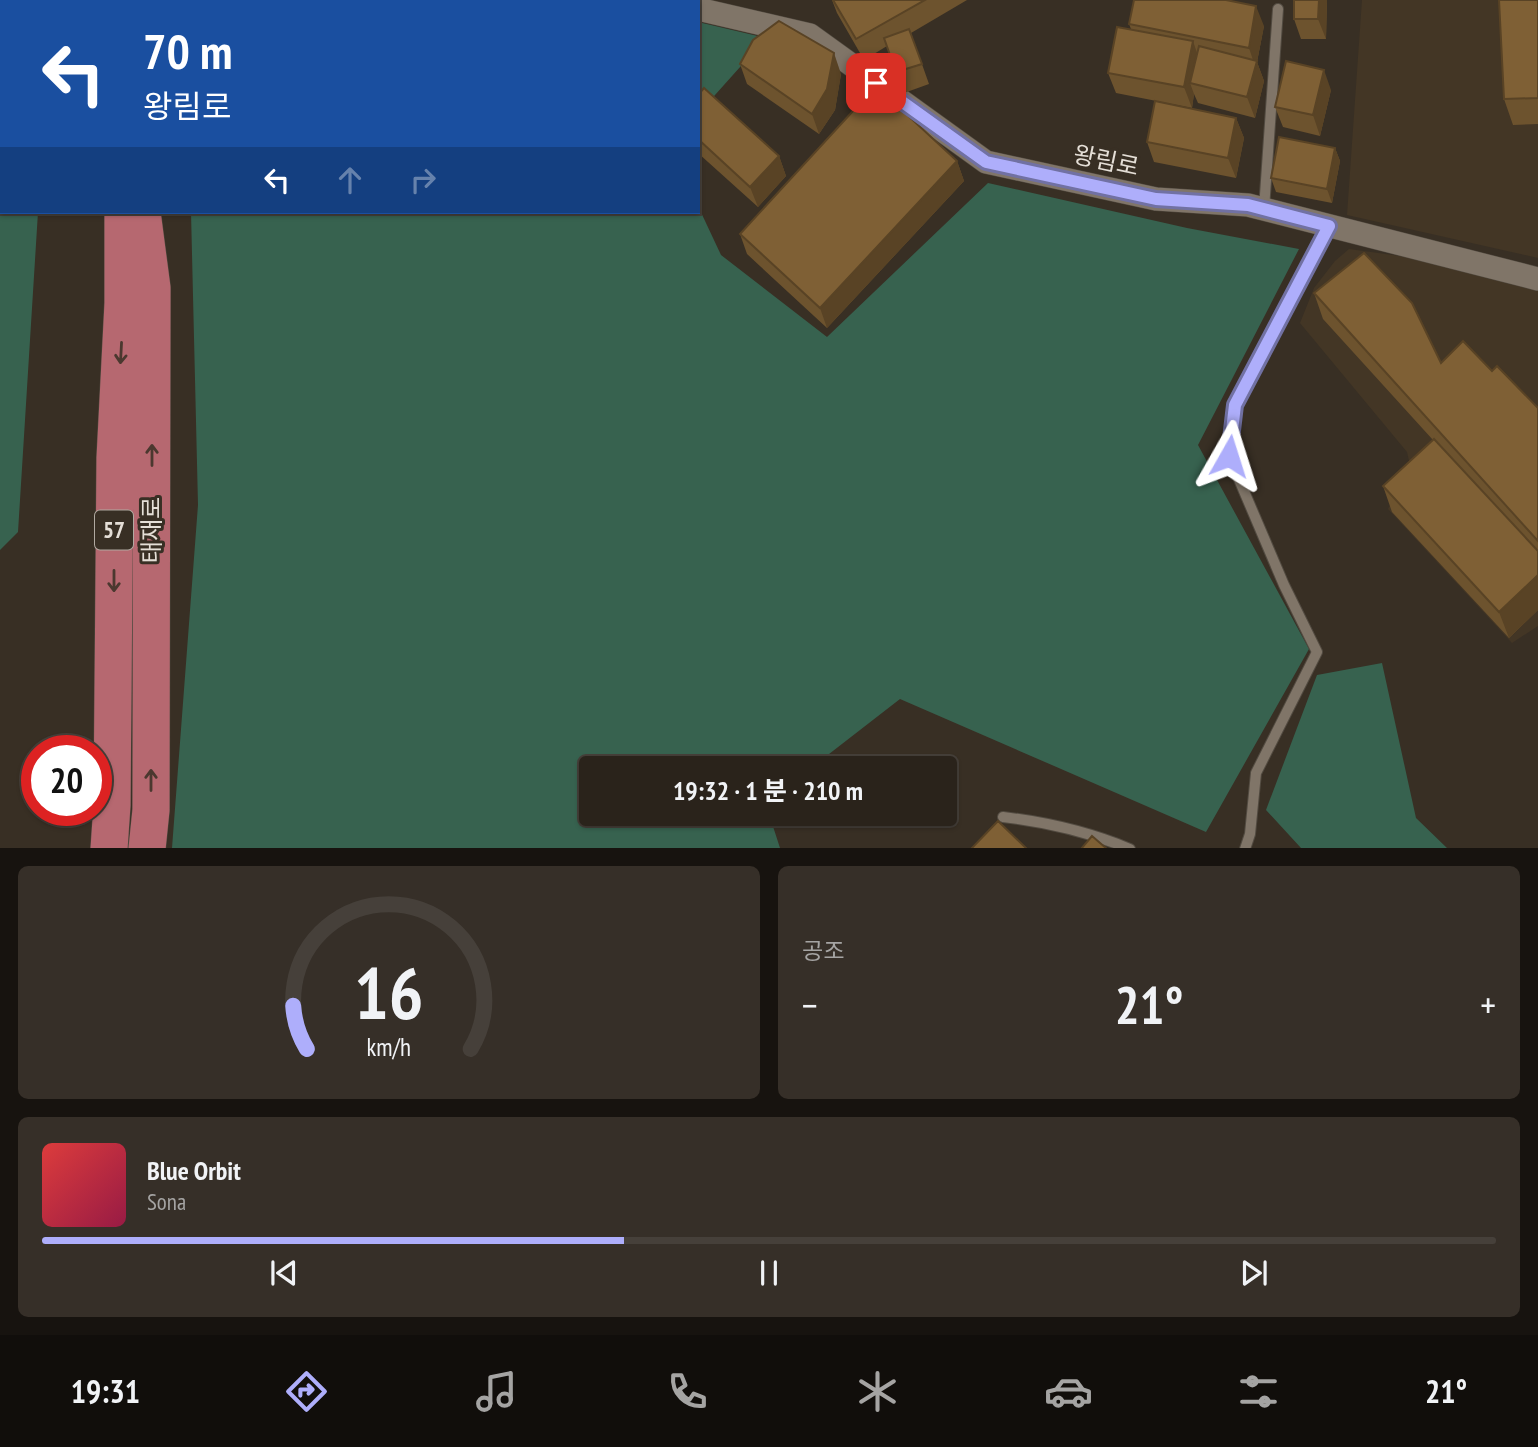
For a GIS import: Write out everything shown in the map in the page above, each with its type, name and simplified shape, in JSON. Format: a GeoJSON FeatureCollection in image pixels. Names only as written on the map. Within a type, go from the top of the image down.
{"type":"FeatureCollection","features":[{"type":"Feature","properties":{"kind":"highway"},"geometry":{"type":"LineString","coordinates":[[111,214],[138,296]]}},
{"type":"Feature","properties":{"kind":"highway","name":"태재로"},"geometry":{"type":"LineString","coordinates":[[106,848],[112,804],[115,458],[138,296],[123,214]]}},
{"type":"Feature","properties":{"kind":"highway","name":"태재로"},"geometry":{"type":"LineString","coordinates":[[142,214],[138,296],[151,810],[147,848]]}},
{"type":"Feature","properties":{"kind":"highway"},"geometry":{"type":"LineString","coordinates":[[138,296],[160,214]]}},
{"type":"Feature","properties":{"kind":"street","name":"왕림로"},"geometry":{"type":"LineString","coordinates":[[700,9],[810,35],[986,162],[1156,199],[1248,205],[1538,279]]}},
{"type":"Feature","properties":{"kind":"lane"},"geometry":{"type":"LineString","coordinates":[[1264,209],[1279,9]]}},
{"type":"Feature","properties":{"kind":"lane"},"geometry":{"type":"LineString","coordinates":[[1245,848],[1250,834],[1256,773],[1317,652],[1284,585],[1229,456],[1235,405],[1329,226]]}},
{"type":"Feature","properties":{"kind":"lane"},"geometry":{"type":"LineString","coordinates":[[1003,817],[1027,819],[1100,836],[1128,848]]}},
{"type":"Feature","properties":{"kind":"shaded area"},"geometry":{"type":"Polygon","coordinates":[[[1362,0],[1538,0],[1538,258],[1347,215],[1362,0]]]}},
{"type":"Feature","properties":{"kind":"shaded area"},"geometry":{"type":"Polygon","coordinates":[[[1349,249],[1422,259],[1538,287],[1538,626],[1512,643],[1388,509],[1410,465],[1407,452],[1300,323],[1314,288],[1335,261],[1349,249]]]}},
{"type":"Feature","properties":{"kind":"green space"},"geometry":{"type":"Polygon","coordinates":[[[700,22],[766,38],[700,112],[700,22]]]}},
{"type":"Feature","properties":{"kind":"green space"},"geometry":{"type":"Polygon","coordinates":[[[988,183],[1187,228],[1299,249],[1198,445],[1309,649],[1206,832],[900,699],[826,756],[579,756],[579,826],[773,826],[780,848],[172,848],[198,505],[191,214],[700,214],[700,210],[721,255],[827,337],[988,183]]]}},
{"type":"Feature","properties":{"kind":"green space"},"geometry":{"type":"Polygon","coordinates":[[[0,214],[38,214],[18,532],[0,550],[0,214]]]}},
{"type":"Feature","properties":{"kind":"green space"},"geometry":{"type":"Polygon","coordinates":[[[1382,663],[1416,818],[1447,848],[1301,848],[1266,810],[1317,675],[1382,663]]]}},
{"type":"Feature","properties":{"kind":"building"},"geometry":{"type":"Polygon","coordinates":[[[833,0],[925,0],[856,39],[833,0]]]}},
{"type":"Feature","properties":{"kind":"building"},"geometry":{"type":"Polygon","coordinates":[[[1134,0],[1226,0],[1256,6],[1249,48],[1129,24],[1134,0]]]}},
{"type":"Feature","properties":{"kind":"building"},"geometry":{"type":"Polygon","coordinates":[[[1294,0],[1319,0],[1318,19],[1294,19],[1294,0]]]}},
{"type":"Feature","properties":{"kind":"building"},"geometry":{"type":"Polygon","coordinates":[[[1499,0],[1538,0],[1538,98],[1504,99],[1499,0]]]}},
{"type":"Feature","properties":{"kind":"building"},"geometry":{"type":"Polygon","coordinates":[[[779,21],[834,53],[827,89],[812,114],[740,64],[753,40],[779,21]]]}},
{"type":"Feature","properties":{"kind":"building"},"geometry":{"type":"Polygon","coordinates":[[[1117,27],[1193,41],[1184,87],[1108,73],[1117,27]]]}},
{"type":"Feature","properties":{"kind":"building"},"geometry":{"type":"Polygon","coordinates":[[[909,29],[922,64],[896,72],[884,38],[909,29]]]}},
{"type":"Feature","properties":{"kind":"building"},"geometry":{"type":"Polygon","coordinates":[[[1199,46],[1257,61],[1247,97],[1190,83],[1199,46]]]}},
{"type":"Feature","properties":{"kind":"building"},"geometry":{"type":"Polygon","coordinates":[[[1286,61],[1324,70],[1313,115],[1275,107],[1286,61]]]}},
{"type":"Feature","properties":{"kind":"building"},"geometry":{"type":"Polygon","coordinates":[[[876,86],[957,161],[820,308],[740,234],[876,86]]]}},
{"type":"Feature","properties":{"kind":"building"},"geometry":{"type":"Polygon","coordinates":[[[704,88],[779,156],[750,187],[700,141],[700,93],[704,88]]]}},
{"type":"Feature","properties":{"kind":"building"},"geometry":{"type":"Polygon","coordinates":[[[1155,101],[1236,118],[1228,158],[1147,142],[1155,101]]]}},
{"type":"Feature","properties":{"kind":"building"},"geometry":{"type":"Polygon","coordinates":[[[1279,137],[1335,148],[1327,189],[1271,178],[1279,137]]]}},
{"type":"Feature","properties":{"kind":"building"},"geometry":{"type":"Polygon","coordinates":[[[1364,253],[1412,303],[1441,363],[1463,341],[1492,371],[1497,366],[1538,408],[1538,541],[1314,293],[1364,253]]]}},
{"type":"Feature","properties":{"kind":"building"},"geometry":{"type":"Polygon","coordinates":[[[1434,439],[1538,551],[1538,575],[1499,612],[1383,486],[1434,439]]]}},
{"type":"Feature","properties":{"kind":"building"},"geometry":{"type":"Polygon","coordinates":[[[998,821],[1026,848],[972,848],[998,821]]]}},
{"type":"Feature","properties":{"kind":"building"},"geometry":{"type":"Polygon","coordinates":[[[1092,836],[1106,848],[1082,848],[1092,836]]]}},
{"type":"Feature","properties":{"kind":"route"},"geometry":{"type":"LineString","coordinates":[[876,83],[986,162],[1156,199],[1248,205],[1329,226],[1235,405],[1229,456]]}}]}
